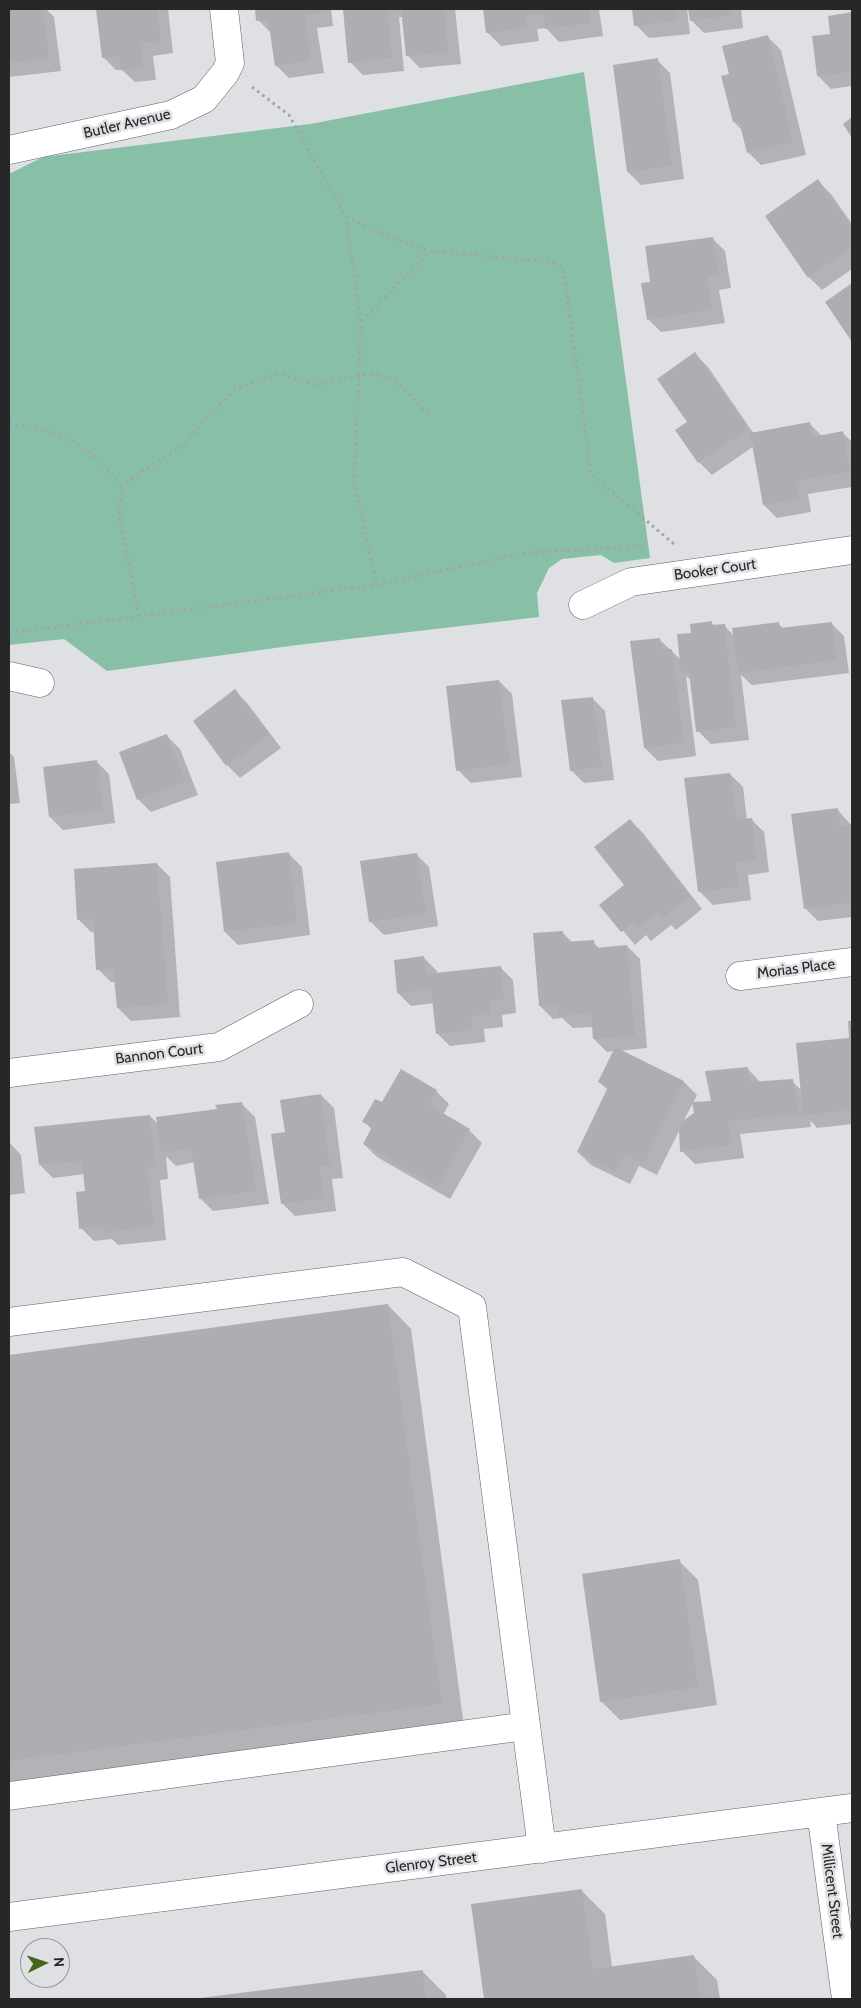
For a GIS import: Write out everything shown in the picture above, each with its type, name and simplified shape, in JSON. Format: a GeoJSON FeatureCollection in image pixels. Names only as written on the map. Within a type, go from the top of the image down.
{"type":"FeatureCollection","features":[{"type":"Feature","properties":{"kind":"street"},"geometry":{"type":"LineString","coordinates":[[224,9],[230,63],[225,73]]}},
{"type":"Feature","properties":{"kind":"street","name":"Butler Avenue"},"geometry":{"type":"LineString","coordinates":[[9,150],[170,115],[204,99],[225,73]]}},
{"type":"Feature","properties":{"kind":"street","name":"Booker Court"},"geometry":{"type":"LineString","coordinates":[[583,606],[631,582],[852,550]]}},
{"type":"Feature","properties":{"kind":"street"},"geometry":{"type":"LineString","coordinates":[[9,676],[40,683]]}},
{"type":"Feature","properties":{"kind":"street","name":"Morias Place"},"geometry":{"type":"LineString","coordinates":[[740,976],[852,962]]}},
{"type":"Feature","properties":{"kind":"street","name":"Bannon Court"},"geometry":{"type":"LineString","coordinates":[[9,1073],[219,1046],[299,1004]]}},
{"type":"Feature","properties":{"kind":"street"},"geometry":{"type":"LineString","coordinates":[[9,1322],[404,1272],[472,1307],[542,1849]]}},
{"type":"Feature","properties":{"kind":"street"},"geometry":{"type":"LineString","coordinates":[[9,1796],[526,1726]]}},
{"type":"Feature","properties":{"kind":"street","name":"Glenroy Street"},"geometry":{"type":"LineString","coordinates":[[9,1917],[852,1808]]}},
{"type":"Feature","properties":{"kind":"street","name":"Millicent Street"},"geometry":{"type":"LineString","coordinates":[[821,1812],[846,1999]]}},
{"type":"Feature","properties":{"kind":"path"},"geometry":{"type":"LineString","coordinates":[[225,73],[248,84],[289,115],[346,217],[361,322],[354,482],[377,585]]}},
{"type":"Feature","properties":{"kind":"path"},"geometry":{"type":"LineString","coordinates":[[346,217],[386,236],[430,251],[553,262],[562,267],[592,474],[675,544],[665,544]]}},
{"type":"Feature","properties":{"kind":"path"},"geometry":{"type":"LineString","coordinates":[[361,322],[430,251]]}},
{"type":"Feature","properties":{"kind":"path"},"geometry":{"type":"LineString","coordinates":[[139,616],[119,515],[122,487],[138,474],[181,448],[208,415],[236,389],[279,373],[315,385],[359,375],[375,374],[397,381],[430,417]]}},
{"type":"Feature","properties":{"kind":"path"},"geometry":{"type":"LineString","coordinates":[[9,423],[47,431],[77,444],[104,465],[122,487]]}},
{"type":"Feature","properties":{"kind":"path"},"geometry":{"type":"LineString","coordinates":[[9,634],[377,585],[524,553],[646,546]]}},
{"type":"Feature","properties":{"kind":"green space"},"geometry":{"type":"Polygon","coordinates":[[[584,72],[650,558],[614,563],[601,555],[562,559],[549,568],[537,593],[539,617],[297,645],[107,671],[64,639],[9,645],[9,174],[43,157],[310,124],[584,72]]]}},
{"type":"Feature","properties":{"kind":"building"},"geometry":{"type":"Polygon","coordinates":[[[9,9],[43,9],[49,58],[9,63],[9,9]]]}},
{"type":"Feature","properties":{"kind":"building"},"geometry":{"type":"Polygon","coordinates":[[[96,9],[157,9],[161,41],[141,43],[144,67],[120,70],[119,56],[102,58],[96,9]]]}},
{"type":"Feature","properties":{"kind":"building"},"geometry":{"type":"Polygon","coordinates":[[[255,9],[320,9],[321,13],[305,16],[311,60],[275,66],[268,19],[256,21],[255,9]]]}},
{"type":"Feature","properties":{"kind":"building"},"geometry":{"type":"Polygon","coordinates":[[[343,9],[387,9],[392,58],[348,63],[343,9]]]}},
{"type":"Feature","properties":{"kind":"building"},"geometry":{"type":"Polygon","coordinates":[[[401,9],[444,9],[449,52],[406,56],[401,9]]]}},
{"type":"Feature","properties":{"kind":"building"},"geometry":{"type":"Polygon","coordinates":[[[483,9],[589,9],[591,23],[545,29],[543,14],[525,16],[527,28],[486,33],[483,9]]]}},
{"type":"Feature","properties":{"kind":"building"},"geometry":{"type":"Polygon","coordinates":[[[632,9],[676,9],[677,21],[634,26],[632,9]]]}},
{"type":"Feature","properties":{"kind":"building"},"geometry":{"type":"Polygon","coordinates":[[[688,9],[730,9],[731,15],[690,21],[688,9]]]}},
{"type":"Feature","properties":{"kind":"building"},"geometry":{"type":"Polygon","coordinates":[[[852,12],[852,72],[817,76],[812,36],[830,34],[828,16],[852,12]]]}},
{"type":"Feature","properties":{"kind":"building"},"geometry":{"type":"Polygon","coordinates":[[[768,35],[793,142],[747,153],[739,121],[733,122],[721,76],[729,74],[722,46],[768,35]]]}},
{"type":"Feature","properties":{"kind":"building"},"geometry":{"type":"Polygon","coordinates":[[[658,58],[672,166],[627,172],[613,65],[658,58]]]}},
{"type":"Feature","properties":{"kind":"building"},"geometry":{"type":"Polygon","coordinates":[[[852,117],[852,138],[843,124],[852,117]]]}},
{"type":"Feature","properties":{"kind":"building"},"geometry":{"type":"Polygon","coordinates":[[[818,179],[852,228],[852,247],[808,278],[765,216],[818,179]]]}},
{"type":"Feature","properties":{"kind":"building"},"geometry":{"type":"Polygon","coordinates":[[[713,237],[719,276],[707,277],[712,310],[647,320],[641,283],[650,282],[645,246],[713,237]]]}},
{"type":"Feature","properties":{"kind":"building"},"geometry":{"type":"Polygon","coordinates":[[[852,283],[852,342],[825,302],[852,283]]]}},
{"type":"Feature","properties":{"kind":"building"},"geometry":{"type":"Polygon","coordinates":[[[695,352],[748,429],[698,463],[675,430],[687,422],[657,379],[695,352]]]}},
{"type":"Feature","properties":{"kind":"building"},"geometry":{"type":"Polygon","coordinates":[[[810,422],[812,437],[843,431],[850,472],[796,481],[799,499],[763,505],[750,433],[810,422]]]}},
{"type":"Feature","properties":{"kind":"building"},"geometry":{"type":"Polygon","coordinates":[[[712,621],[712,625],[725,624],[736,727],[696,732],[689,672],[681,673],[677,634],[691,633],[690,624],[712,621]]]}},
{"type":"Feature","properties":{"kind":"building"},"geometry":{"type":"Polygon","coordinates":[[[779,622],[780,628],[832,622],[837,660],[738,673],[732,628],[779,622]]]}},
{"type":"Feature","properties":{"kind":"building"},"geometry":{"type":"Polygon","coordinates":[[[660,638],[662,650],[672,649],[684,743],[644,748],[630,641],[660,638]]]}},
{"type":"Feature","properties":{"kind":"building"},"geometry":{"type":"Polygon","coordinates":[[[499,680],[510,764],[456,771],[446,686],[499,680]]]}},
{"type":"Feature","properties":{"kind":"building"},"geometry":{"type":"Polygon","coordinates":[[[235,689],[269,735],[226,766],[193,721],[235,689]]]}},
{"type":"Feature","properties":{"kind":"building"},"geometry":{"type":"Polygon","coordinates":[[[593,697],[602,767],[570,771],[561,700],[593,697]]]}},
{"type":"Feature","properties":{"kind":"building"},"geometry":{"type":"Polygon","coordinates":[[[167,734],[185,782],[137,800],[119,752],[167,734]]]}},
{"type":"Feature","properties":{"kind":"building"},"geometry":{"type":"Polygon","coordinates":[[[97,760],[103,810],[49,817],[43,767],[97,760]]]}},
{"type":"Feature","properties":{"kind":"building"},"geometry":{"type":"Polygon","coordinates":[[[730,773],[737,820],[752,818],[757,860],[736,863],[738,887],[698,892],[684,778],[730,773]]]}},
{"type":"Feature","properties":{"kind":"building"},"geometry":{"type":"Polygon","coordinates":[[[838,808],[840,827],[852,825],[852,888],[850,888],[852,902],[804,909],[791,814],[838,808]]]}},
{"type":"Feature","properties":{"kind":"building"},"geometry":{"type":"Polygon","coordinates":[[[630,819],[690,896],[662,918],[657,913],[637,928],[633,923],[621,932],[599,905],[624,885],[594,847],[630,819]]]}},
{"type":"Feature","properties":{"kind":"building"},"geometry":{"type":"Polygon","coordinates":[[[289,852],[297,923],[224,932],[216,862],[289,852]]]}},
{"type":"Feature","properties":{"kind":"building"},"geometry":{"type":"Polygon","coordinates":[[[417,853],[426,914],[369,922],[360,861],[417,853]]]}},
{"type":"Feature","properties":{"kind":"building"},"geometry":{"type":"Polygon","coordinates":[[[157,863],[168,1004],[117,1008],[113,968],[96,970],[93,919],[77,920],[74,869],[157,863]]]}},
{"type":"Feature","properties":{"kind":"building"},"geometry":{"type":"Polygon","coordinates":[[[563,931],[564,942],[594,940],[595,948],[627,945],[635,1036],[593,1039],[591,1013],[559,1016],[558,1005],[539,1006],[533,933],[563,931]]]}},
{"type":"Feature","properties":{"kind":"building"},"geometry":{"type":"Polygon","coordinates":[[[424,956],[426,974],[501,966],[504,1000],[490,1002],[491,1014],[471,1016],[473,1030],[436,1034],[431,990],[397,993],[394,960],[424,956]]]}},
{"type":"Feature","properties":{"kind":"building"},"geometry":{"type":"Polygon","coordinates":[[[848,1021],[852,1021],[852,1110],[803,1115],[796,1043],[849,1038],[848,1021]]]}},
{"type":"Feature","properties":{"kind":"building"},"geometry":{"type":"Polygon","coordinates":[[[615,1047],[684,1081],[644,1163],[625,1154],[616,1172],[577,1152],[608,1087],[598,1082],[615,1047]]]}},
{"type":"Feature","properties":{"kind":"building"},"geometry":{"type":"Polygon","coordinates":[[[748,1067],[749,1082],[793,1079],[799,1114],[728,1121],[732,1145],[680,1152],[679,1129],[684,1120],[694,1113],[692,1102],[711,1101],[705,1071],[748,1067]]]}},
{"type":"Feature","properties":{"kind":"building"},"geometry":{"type":"Polygon","coordinates":[[[401,1069],[437,1090],[429,1105],[470,1129],[437,1187],[363,1144],[372,1127],[362,1122],[375,1099],[382,1102],[401,1069]]]}},
{"type":"Feature","properties":{"kind":"building"},"geometry":{"type":"Polygon","coordinates":[[[321,1094],[330,1165],[320,1166],[324,1198],[281,1204],[271,1134],[285,1132],[280,1100],[321,1094]]]}},
{"type":"Feature","properties":{"kind":"building"},"geometry":{"type":"Polygon","coordinates":[[[242,1102],[257,1191],[199,1199],[191,1148],[161,1153],[156,1117],[217,1109],[215,1105],[242,1102]]]}},
{"type":"Feature","properties":{"kind":"building"},"geometry":{"type":"Polygon","coordinates":[[[150,1115],[156,1166],[147,1168],[154,1227],[103,1232],[103,1226],[79,1229],[76,1192],[85,1191],[82,1161],[39,1165],[34,1127],[150,1115]]]}},
{"type":"Feature","properties":{"kind":"building"},"geometry":{"type":"Polygon","coordinates":[[[9,1156],[13,1181],[9,1181],[9,1156]]]}},
{"type":"Feature","properties":{"kind":"building"},"geometry":{"type":"Polygon","coordinates":[[[388,1304],[442,1704],[9,1761],[9,1355],[388,1304]]]}},
{"type":"Feature","properties":{"kind":"building"},"geometry":{"type":"Polygon","coordinates":[[[680,1559],[698,1687],[600,1702],[582,1574],[680,1559]]]}},
{"type":"Feature","properties":{"kind":"building"},"geometry":{"type":"Polygon","coordinates":[[[582,1889],[593,1969],[694,1955],[700,1999],[484,1999],[471,1904],[582,1889]]]}},
{"type":"Feature","properties":{"kind":"building"},"geometry":{"type":"Polygon","coordinates":[[[423,1970],[426,1999],[200,1999],[200,1998],[423,1970]]]}}]}
